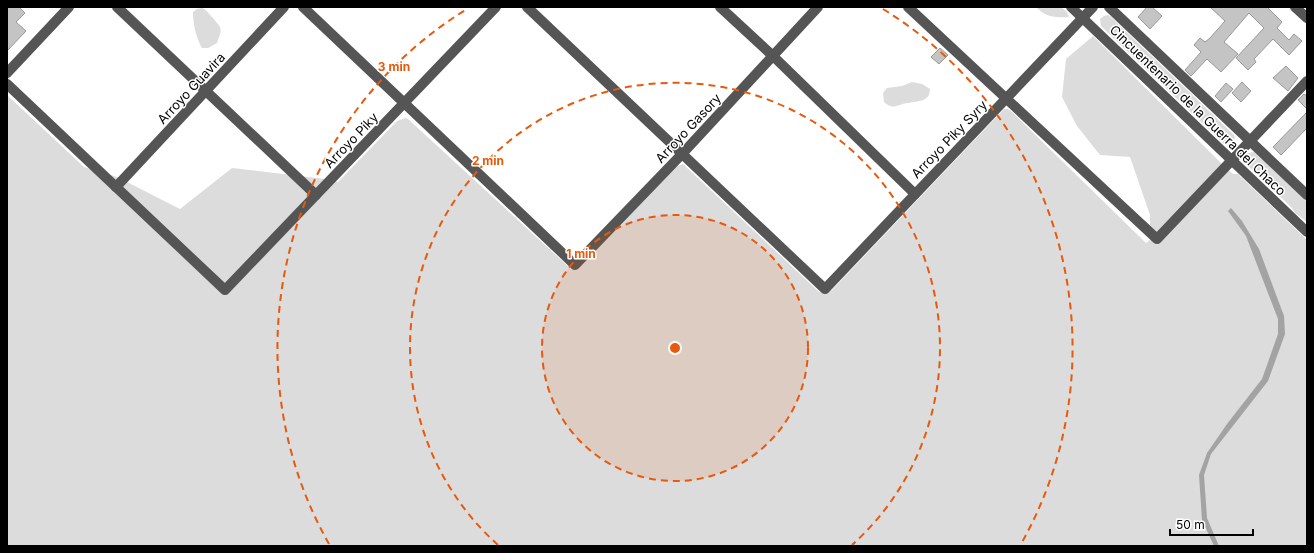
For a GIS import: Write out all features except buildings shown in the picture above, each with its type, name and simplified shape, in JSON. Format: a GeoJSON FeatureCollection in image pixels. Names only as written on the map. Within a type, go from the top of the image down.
{"type":"FeatureCollection","features":[{"type":"Feature","properties":{"kind":"street"},"geometry":{"type":"LineString","coordinates":[[7,74],[69,7]]}},
{"type":"Feature","properties":{"kind":"street"},"geometry":{"type":"LineString","coordinates":[[117,7],[316,195]]}},
{"type":"Feature","properties":{"kind":"street","name":"Arroyo Guavira"},"geometry":{"type":"LineString","coordinates":[[116,187],[284,7]]}},
{"type":"Feature","properties":{"kind":"street"},"geometry":{"type":"LineString","coordinates":[[303,7],[404,103]]}},
{"type":"Feature","properties":{"kind":"street","name":"Arroyo Piky"},"geometry":{"type":"LineString","coordinates":[[116,187],[225,290],[496,7]]}},
{"type":"Feature","properties":{"kind":"street"},"geometry":{"type":"LineString","coordinates":[[527,7],[682,154]]}},
{"type":"Feature","properties":{"kind":"street"},"geometry":{"type":"LineString","coordinates":[[720,7],[773,56],[915,194]]}},
{"type":"Feature","properties":{"kind":"street","name":"Arroyo Gasory"},"geometry":{"type":"LineString","coordinates":[[404,103],[575,265],[682,154],[818,7]]}},
{"type":"Feature","properties":{"kind":"street"},"geometry":{"type":"LineString","coordinates":[[908,7],[1157,239],[1307,81]]}},
{"type":"Feature","properties":{"kind":"street","name":"Cincuentenario de la Guerra del Chaco"},"geometry":{"type":"LineString","coordinates":[[1071,7],[1307,232]]}},
{"type":"Feature","properties":{"kind":"street","name":"Arroyo Piky Syry"},"geometry":{"type":"LineString","coordinates":[[682,154],[825,289],[1093,7]]}},
{"type":"Feature","properties":{"kind":"street","name":"Cincuentenario de la Guerra del Chaco"},"geometry":{"type":"LineString","coordinates":[[1109,7],[1307,195]]}},
{"type":"Feature","properties":{"kind":"street"},"geometry":{"type":"LineString","coordinates":[[1295,7],[1307,18]]}},
{"type":"Feature","properties":{"kind":"street"},"geometry":{"type":"LineString","coordinates":[[7,84],[116,187]]}},
{"type":"Feature","properties":{"kind":"shaded area"},"geometry":{"type":"Polygon","coordinates":[[[1036,7],[1061,7],[1067,12],[1069,17],[1047,15],[1036,7]]]}},
{"type":"Feature","properties":{"kind":"shaded area"},"geometry":{"type":"Polygon","coordinates":[[[202,8],[218,24],[221,31],[217,43],[208,48],[202,48],[194,26],[193,12],[202,8]]]}},
{"type":"Feature","properties":{"kind":"shaded area"},"geometry":{"type":"Polygon","coordinates":[[[1107,15],[1110,16],[1234,135],[1235,138],[1230,145],[1224,144],[1101,26],[1100,19],[1107,15]]]}},
{"type":"Feature","properties":{"kind":"shaded area"},"geometry":{"type":"Polygon","coordinates":[[[1093,36],[1224,166],[1233,174],[1238,174],[1307,240],[1307,546],[7,546],[7,95],[84,167],[117,177],[180,209],[232,168],[333,180],[338,182],[397,121],[405,118],[408,119],[571,269],[574,269],[675,167],[683,164],[818,291],[824,294],[832,290],[1004,109],[1008,109],[1012,112],[1146,243],[1150,240],[1150,215],[1130,157],[1100,155],[1077,126],[1062,97],[1066,59],[1093,36]]]}},
{"type":"Feature","properties":{"kind":"shaded area"},"geometry":{"type":"Polygon","coordinates":[[[912,82],[922,84],[930,89],[926,99],[893,107],[884,102],[883,93],[887,88],[902,86],[912,82]]]}},
{"type":"Feature","properties":{"kind":"shaded area"},"geometry":{"type":"Polygon","coordinates":[[[1254,152],[1307,202],[1307,222],[1295,213],[1292,208],[1245,163],[1244,156],[1248,153],[1254,152]]]}},
{"type":"Feature","properties":{"kind":"shaded area"},"geometry":{"type":"Polygon","coordinates":[[[1231,208],[1242,221],[1259,249],[1284,316],[1285,334],[1268,381],[1211,454],[1204,475],[1207,518],[1219,546],[1214,546],[1202,520],[1199,475],[1207,453],[1227,424],[1262,379],[1278,334],[1278,319],[1246,236],[1228,211],[1231,208]]]}}]}
